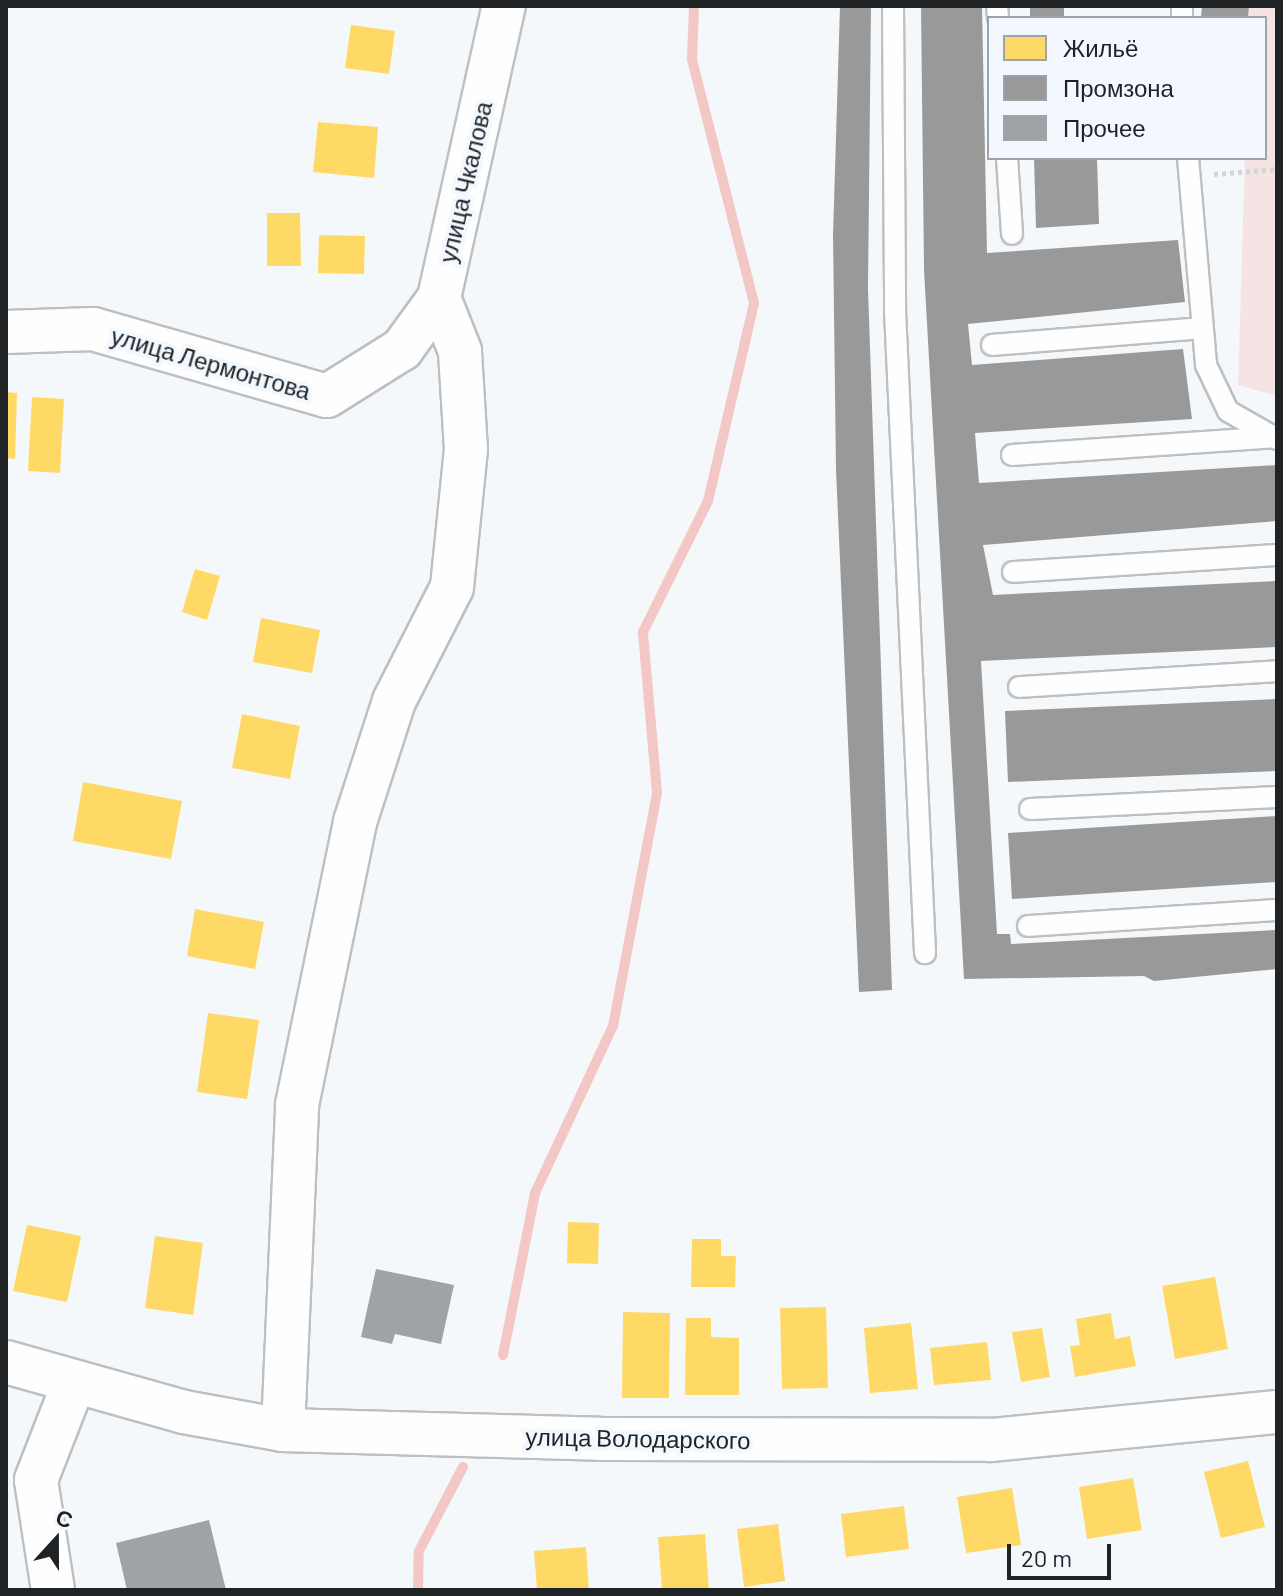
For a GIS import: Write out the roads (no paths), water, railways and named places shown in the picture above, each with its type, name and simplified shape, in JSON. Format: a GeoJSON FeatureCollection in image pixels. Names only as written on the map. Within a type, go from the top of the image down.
{"type":"FeatureCollection","features":[{"type":"Feature","properties":{"kind":"street","name":"улица Чкалова"},"geometry":{"type":"LineString","coordinates":[[402,349],[439,298],[504,6]]}},
{"type":"Feature","properties":{"kind":"street"},"geometry":{"type":"LineString","coordinates":[[283,1430],[300,1090],[355,822],[394,701],[452,587],[466,450],[460,351],[439,298]]}},
{"type":"Feature","properties":{"kind":"street","name":"улица Лермонтова"},"geometry":{"type":"LineString","coordinates":[[6,332],[93,329],[327,396],[402,349]]}},
{"type":"Feature","properties":{"kind":"street","name":"улица Володарского"},"geometry":{"type":"LineString","coordinates":[[6,1362],[73,1385],[283,1430],[600,1439],[991,1440],[1277,1412]]}},
{"type":"Feature","properties":{"kind":"street"},"geometry":{"type":"LineString","coordinates":[[53,1590],[36,1480],[73,1385]]}},
{"type":"Feature","properties":{"kind":"lane"},"geometry":{"type":"LineString","coordinates":[[893,6],[895,311],[925,953]]}},
{"type":"Feature","properties":{"kind":"lane"},"geometry":{"type":"LineString","coordinates":[[1007,160],[1012,234]]}},
{"type":"Feature","properties":{"kind":"lane"},"geometry":{"type":"LineString","coordinates":[[1189,168],[1206,365],[1228,411],[1275,438]]}},
{"type":"Feature","properties":{"kind":"lane"},"geometry":{"type":"LineString","coordinates":[[992,345],[1202,328]]}},
{"type":"Feature","properties":{"kind":"lane"},"geometry":{"type":"LineString","coordinates":[[1012,455],[1275,438]]}},
{"type":"Feature","properties":{"kind":"lane"},"geometry":{"type":"LineString","coordinates":[[1013,572],[1277,555]]}},
{"type":"Feature","properties":{"kind":"lane"},"geometry":{"type":"LineString","coordinates":[[1019,687],[1277,671]]}},
{"type":"Feature","properties":{"kind":"lane"},"geometry":{"type":"LineString","coordinates":[[1030,809],[1277,797]]}},
{"type":"Feature","properties":{"kind":"lane"},"geometry":{"type":"LineString","coordinates":[[1028,926],[1277,910]]}},
{"type":"Feature","properties":{"kind":"waterway"},"geometry":{"type":"LineString","coordinates":[[503,1355],[535,1193],[613,1026],[657,793],[643,632],[708,501],[754,303],[692,59],[694,6]]}},
{"type":"Feature","properties":{"kind":"waterway"},"geometry":{"type":"LineString","coordinates":[[418,1590],[419,1551],[463,1467]]}}]}
